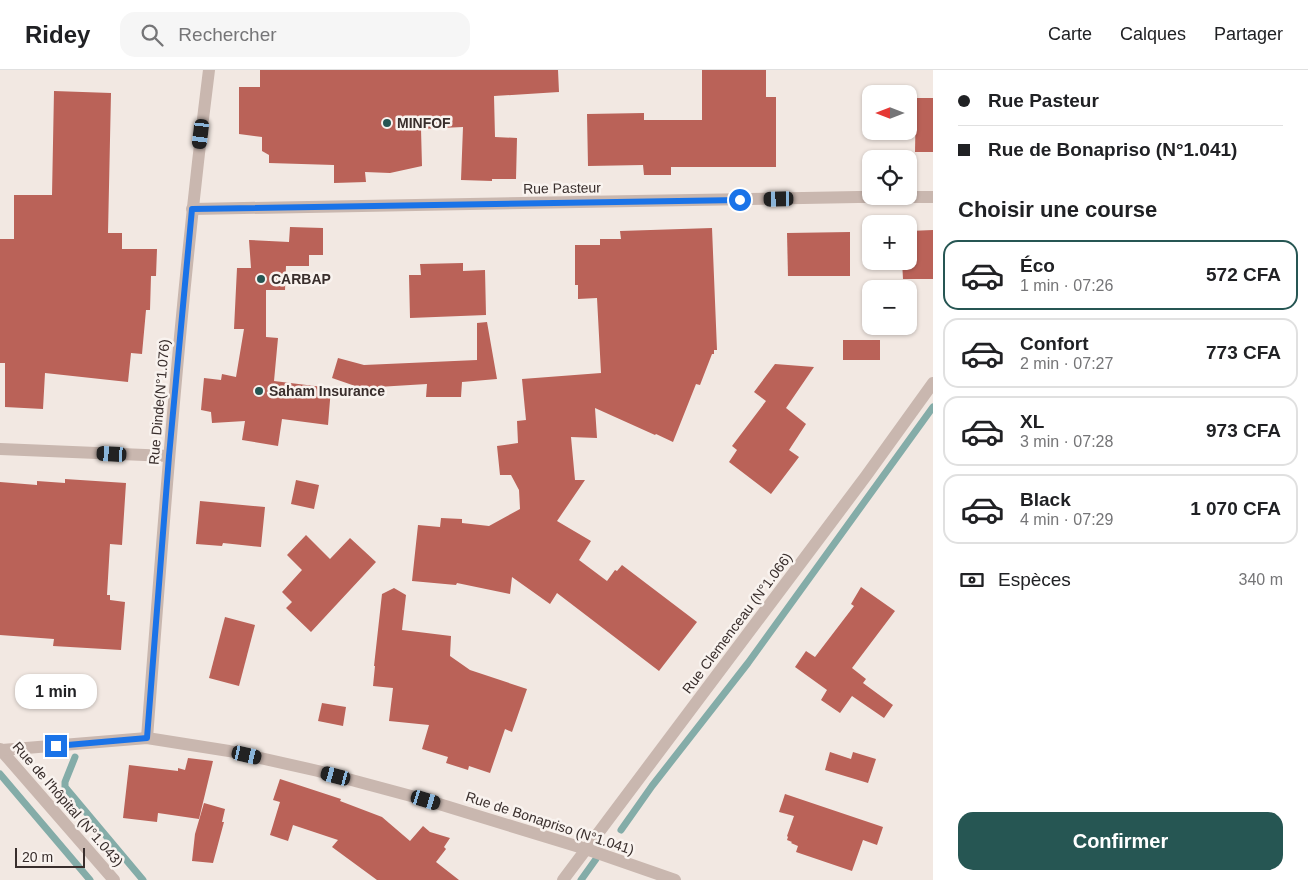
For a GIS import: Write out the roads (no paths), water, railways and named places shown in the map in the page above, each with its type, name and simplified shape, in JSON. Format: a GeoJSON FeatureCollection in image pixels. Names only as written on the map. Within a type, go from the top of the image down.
{"type":"FeatureCollection","features":[{"type":"Feature","properties":{"kind":"street","name":"Rue Dinde(N°1.076)"},"geometry":{"type":"LineString","coordinates":[[147,738],[169,456],[192,209],[209,70]]}},
{"type":"Feature","properties":{"kind":"street","name":"Rue Pasteur"},"geometry":{"type":"LineString","coordinates":[[192,209],[858,197],[933,198]]}},
{"type":"Feature","properties":{"kind":"street","name":"Rue Clemenceau (N°1.066)"},"geometry":{"type":"LineString","coordinates":[[563,880],[866,476],[933,383]]}},
{"type":"Feature","properties":{"kind":"street"},"geometry":{"type":"LineString","coordinates":[[0,448],[169,456]]}},
{"type":"Feature","properties":{"kind":"street","name":"Rue de Bonapriso (N°1.041)"},"geometry":{"type":"LineString","coordinates":[[1,750],[147,738],[229,751],[318,771],[426,800],[586,849],[675,880]]}},
{"type":"Feature","properties":{"kind":"street","name":"Rue de l'hôpital (N°1.043)"},"geometry":{"type":"LineString","coordinates":[[1,750],[114,880]]}},
{"type":"Feature","properties":{"kind":"waterway"},"geometry":{"type":"LineString","coordinates":[[621,830],[652,786],[748,663],[933,407]]}},
{"type":"Feature","properties":{"kind":"waterway"},"geometry":{"type":"LineString","coordinates":[[75,757],[65,782],[65,787],[143,880]]}},
{"type":"Feature","properties":{"kind":"waterway"},"geometry":{"type":"LineString","coordinates":[[0,774],[90,880]]}},
{"type":"Feature","properties":{"kind":"waterway"},"geometry":{"type":"LineString","coordinates":[[581,880],[596,859]]}},
{"type":"Feature","properties":{"kind":"place","name":"MINFOF"},"geometry":{"type":"Point","coordinates":[387,123]}},
{"type":"Feature","properties":{"kind":"place","name":"CARBAP"},"geometry":{"type":"Point","coordinates":[261,279]}},
{"type":"Feature","properties":{"kind":"place","name":"Saham Insurance"},"geometry":{"type":"Point","coordinates":[259,391]}}]}
